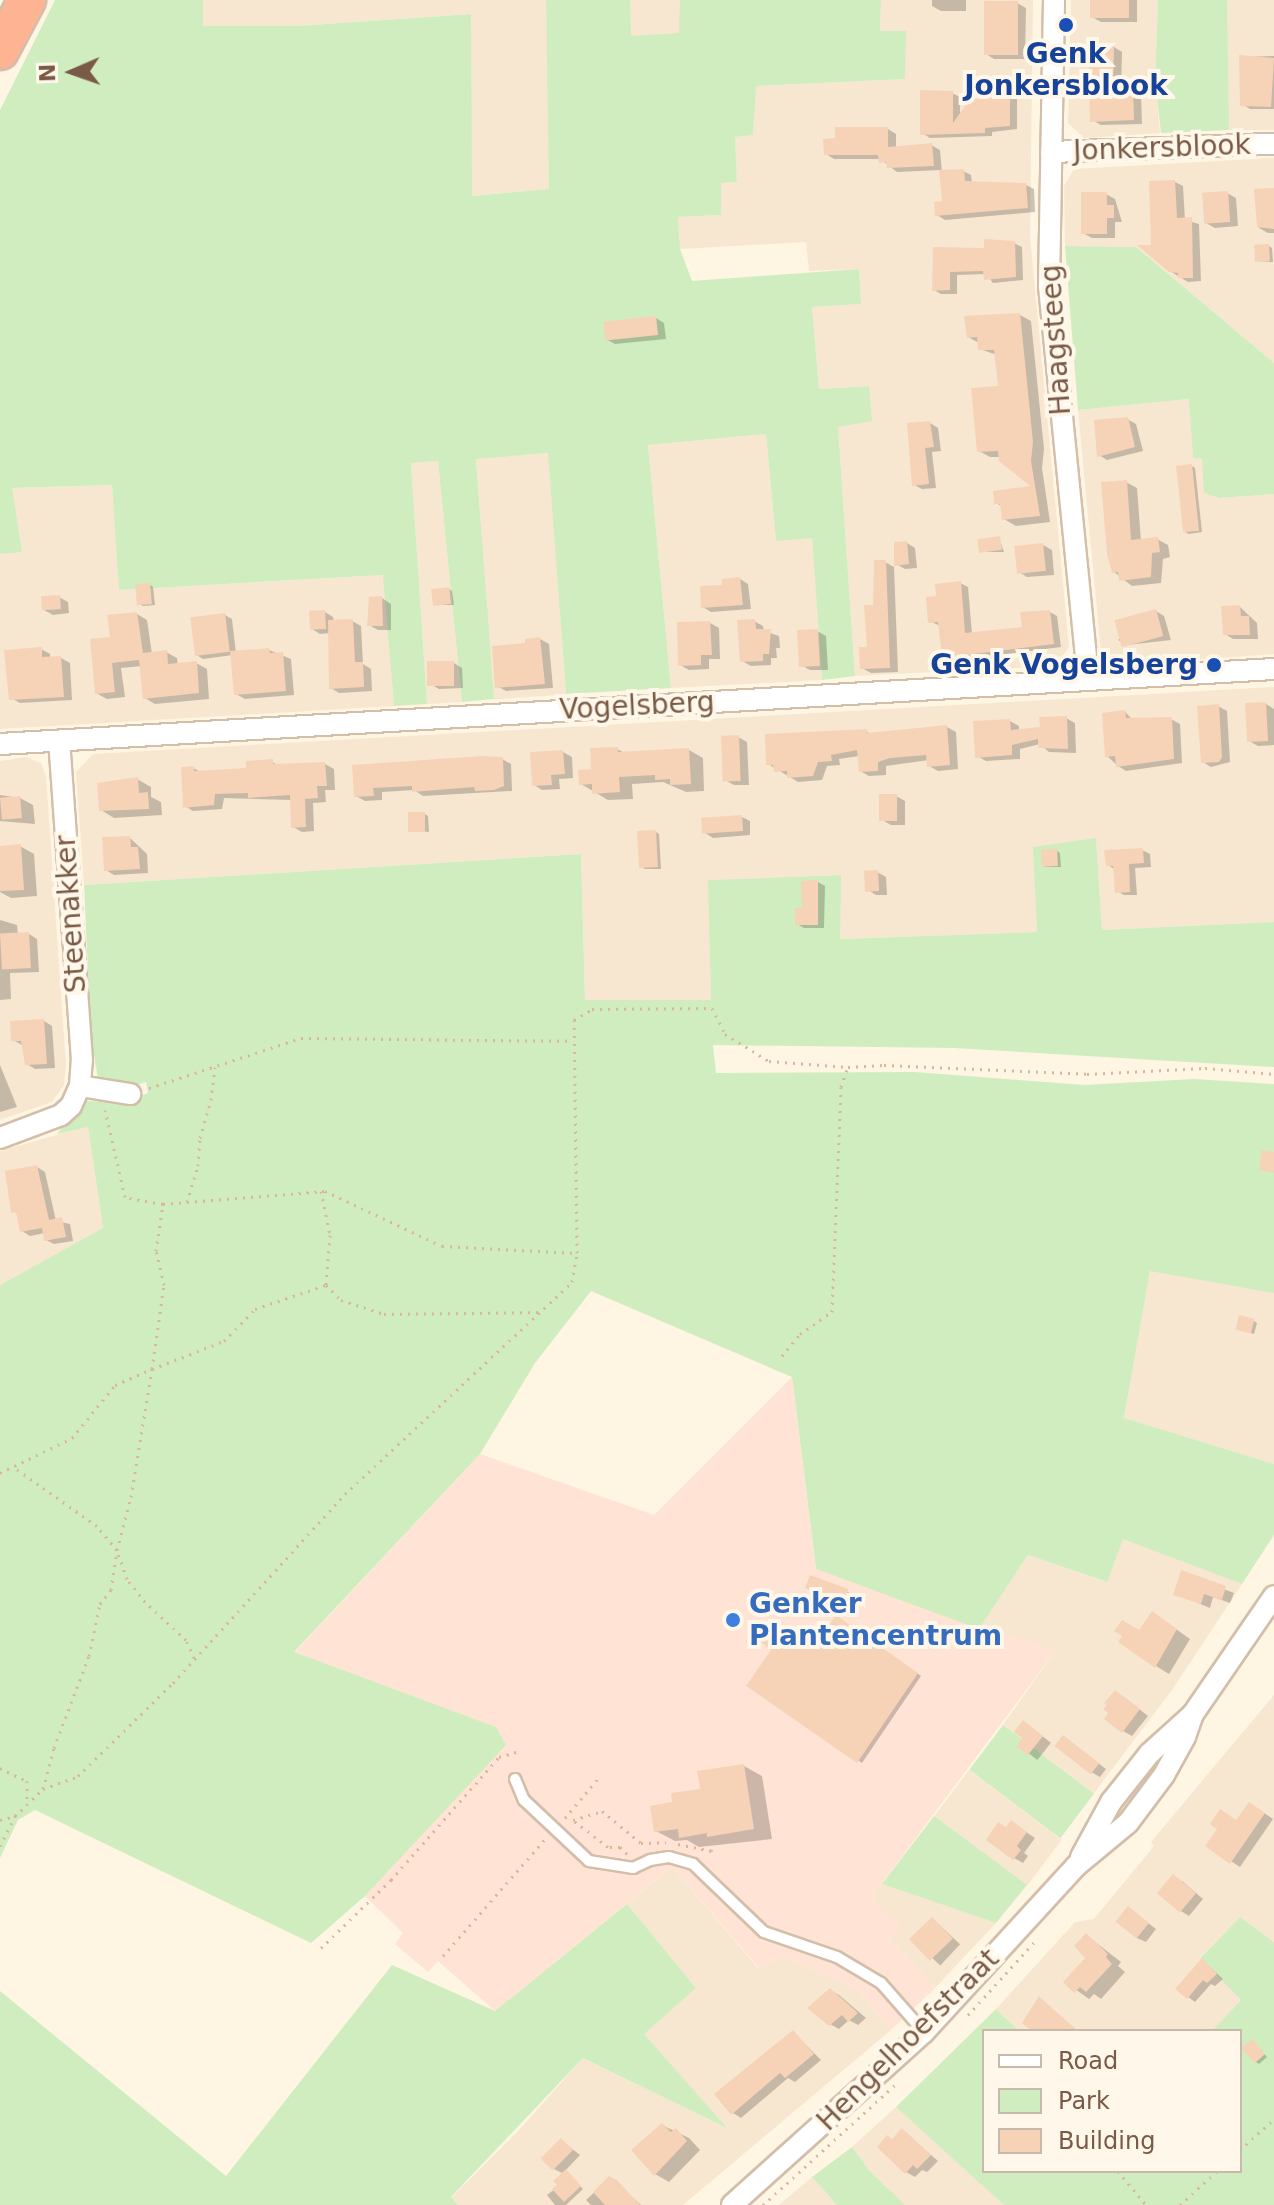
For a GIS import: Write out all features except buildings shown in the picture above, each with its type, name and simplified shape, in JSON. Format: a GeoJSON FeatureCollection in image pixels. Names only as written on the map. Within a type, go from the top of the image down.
{"type":"FeatureCollection","features":[{"type":"Feature","properties":{"kind":"highway"},"geometry":{"type":"LineString","coordinates":[[0,7],[3,0]]}},
{"type":"Feature","properties":{"kind":"highway"},"geometry":{"type":"LineString","coordinates":[[0,51],[27,0]]}},
{"type":"Feature","properties":{"kind":"street","name":"Haagsteeg"},"geometry":{"type":"LineString","coordinates":[[1054,0],[1049,286],[1088,679]]}},
{"type":"Feature","properties":{"kind":"street","name":"Jonkersblook"},"geometry":{"type":"LineString","coordinates":[[1051,152],[1274,144]]}},
{"type":"Feature","properties":{"kind":"street","name":"Vogelsberg"},"geometry":{"type":"LineString","coordinates":[[0,744],[1274,669]]}},
{"type":"Feature","properties":{"kind":"street","name":"Steenakker"},"geometry":{"type":"LineString","coordinates":[[59,741],[82,1060],[80,1086]]}},
{"type":"Feature","properties":{"kind":"street"},"geometry":{"type":"LineString","coordinates":[[0,1138],[61,1115],[71,1106],[80,1086],[101,1092],[130,1094]]}},
{"type":"Feature","properties":{"kind":"street","name":"Hengelhoefstraat"},"geometry":{"type":"LineString","coordinates":[[732,2205],[924,2032],[1076,1866],[1111,1802],[1149,1754],[1193,1714],[1274,1596]]}},
{"type":"Feature","properties":{"kind":"lane"},"geometry":{"type":"LineString","coordinates":[[515,1779],[524,1800],[589,1861],[633,1868],[669,1857],[693,1864],[764,1932],[837,1957],[881,1983],[924,2032]]}},
{"type":"Feature","properties":{"kind":"path"},"geometry":{"type":"LineString","coordinates":[[0,1846],[15,1816],[43,1789],[78,1776],[195,1660],[345,1494],[572,1282],[577,1253],[574,1020],[592,1009],[712,1008],[725,1034],[769,1061],[848,1067],[884,1065],[1087,1074],[1205,1068],[1274,1074]]}},
{"type":"Feature","properties":{"kind":"path"},"geometry":{"type":"LineString","coordinates":[[130,1094],[301,1038],[574,1041]]}},
{"type":"Feature","properties":{"kind":"path"},"geometry":{"type":"LineString","coordinates":[[187,1202],[198,1166],[200,1138],[211,1100],[215,1067]]}},
{"type":"Feature","properties":{"kind":"path"},"geometry":{"type":"LineString","coordinates":[[782,1356],[800,1334],[832,1312],[840,1102],[848,1067]]}},
{"type":"Feature","properties":{"kind":"path"},"geometry":{"type":"LineString","coordinates":[[101,1092],[125,1197],[163,1204],[321,1191],[442,1246],[577,1253]]}},
{"type":"Feature","properties":{"kind":"path"},"geometry":{"type":"LineString","coordinates":[[321,1191],[330,1235],[326,1285],[341,1300],[384,1314],[540,1312]]}},
{"type":"Feature","properties":{"kind":"path"},"geometry":{"type":"LineString","coordinates":[[43,1789],[89,1656],[100,1604],[111,1590],[117,1550],[131,1497],[164,1285],[156,1251],[163,1204]]}},
{"type":"Feature","properties":{"kind":"path"},"geometry":{"type":"LineString","coordinates":[[0,1473],[72,1438],[115,1385],[224,1341],[255,1309],[326,1285]]}},
{"type":"Feature","properties":{"kind":"path"},"geometry":{"type":"LineString","coordinates":[[15,1468],[97,1526],[117,1550],[127,1579],[145,1602],[186,1640],[195,1660]]}},
{"type":"Feature","properties":{"kind":"path"},"geometry":{"type":"LineString","coordinates":[[321,1948],[391,1880],[499,1757],[516,1752]]}},
{"type":"Feature","properties":{"kind":"path"},"geometry":{"type":"LineString","coordinates":[[0,1768],[27,1781],[27,1805]]}},
{"type":"Feature","properties":{"kind":"path"},"geometry":{"type":"LineString","coordinates":[[443,1956],[601,1775]]}},
{"type":"Feature","properties":{"kind":"path"},"geometry":{"type":"LineString","coordinates":[[573,1820],[602,1811],[641,1843],[658,1841],[711,1851],[716,1837]]}},
{"type":"Feature","properties":{"kind":"path"},"geometry":{"type":"LineString","coordinates":[[567,1815],[608,1847],[620,1847],[638,1865]]}},
{"type":"Feature","properties":{"kind":"path"},"geometry":{"type":"LineString","coordinates":[[0,1820],[15,1816]]}},
{"type":"Feature","properties":{"kind":"path"},"geometry":{"type":"LineString","coordinates":[[1242,2148],[1274,2119]]}},
{"type":"Feature","properties":{"kind":"path"},"geometry":{"type":"LineString","coordinates":[[1120,2173],[1146,2205]]}},
{"type":"Feature","properties":{"kind":"path"},"geometry":{"type":"LineString","coordinates":[[1180,2205],[1215,2173]]}},
{"type":"Feature","properties":{"kind":"shaded area"},"geometry":{"type":"Polygon","coordinates":[[[203,0],[546,0],[550,189],[471,196],[470,14],[297,26],[202,26],[203,0]]]}},
{"type":"Feature","properties":{"kind":"shaded area"},"geometry":{"type":"Polygon","coordinates":[[[630,0],[680,0],[680,36],[630,36],[630,0]]]}},
{"type":"Feature","properties":{"kind":"shaded area"},"geometry":{"type":"Polygon","coordinates":[[[881,0],[1033,0],[1030,237],[1069,647],[1055,666],[855,676],[838,427],[868,386],[819,389],[812,307],[861,304],[858,269],[809,271],[806,242],[680,249],[678,217],[721,215],[721,183],[737,181],[735,137],[753,135],[755,86],[905,79],[905,31],[880,31],[881,0]]]}},
{"type":"Feature","properties":{"kind":"shaded area"},"geometry":{"type":"Polygon","coordinates":[[[1071,0],[1158,0],[1155,81],[1160,133],[1084,138],[1068,123],[1071,0]]]}},
{"type":"Feature","properties":{"kind":"shaded area"},"geometry":{"type":"Polygon","coordinates":[[[1227,0],[1274,0],[1274,130],[1227,130],[1227,0]]]}},
{"type":"Feature","properties":{"kind":"shaded area"},"geometry":{"type":"Polygon","coordinates":[[[1274,158],[1274,363],[1136,247],[1065,246],[1064,186],[1074,169],[1274,158]]]}},
{"type":"Feature","properties":{"kind":"shaded area"},"geometry":{"type":"Polygon","coordinates":[[[1190,399],[1193,458],[1202,458],[1220,498],[1274,494],[1274,654],[1119,665],[1101,652],[1078,410],[1190,399]]]}},
{"type":"Feature","properties":{"kind":"shaded area"},"geometry":{"type":"Polygon","coordinates":[[[766,434],[776,540],[812,538],[822,680],[671,688],[648,445],[766,434]]]}},
{"type":"Feature","properties":{"kind":"shaded area"},"geometry":{"type":"Polygon","coordinates":[[[549,453],[566,694],[493,700],[476,458],[549,453]]]}},
{"type":"Feature","properties":{"kind":"shaded area"},"geometry":{"type":"Polygon","coordinates":[[[438,461],[462,702],[427,704],[411,463],[438,461]]]}},
{"type":"Feature","properties":{"kind":"shaded area"},"geometry":{"type":"Polygon","coordinates":[[[112,485],[120,590],[384,575],[394,706],[0,729],[0,554],[22,551],[11,488],[112,485]]]}},
{"type":"Feature","properties":{"kind":"shaded area"},"geometry":{"type":"Polygon","coordinates":[[[1274,687],[1274,922],[1102,930],[1096,839],[1037,932],[840,939],[840,875],[709,880],[711,1000],[585,1001],[581,854],[84,885],[76,772],[93,754],[1274,687]]]}},
{"type":"Feature","properties":{"kind":"shaded area"},"geometry":{"type":"Polygon","coordinates":[[[26,757],[41,763],[46,776],[66,1065],[64,1085],[52,1102],[0,1120],[0,761],[26,757]]]}},
{"type":"Feature","properties":{"kind":"shaded area"},"geometry":{"type":"Polygon","coordinates":[[[88,1126],[103,1229],[0,1285],[0,1151],[88,1126]]]}},
{"type":"Feature","properties":{"kind":"shaded area"},"geometry":{"type":"Polygon","coordinates":[[[1150,1270],[1274,1292],[1274,1464],[1124,1419],[1150,1270]]]}},
{"type":"Feature","properties":{"kind":"shaded area"},"geometry":{"type":"Polygon","coordinates":[[[792,1377],[816,1569],[1056,1650],[872,1897],[901,1926],[891,1940],[935,1988],[891,2030],[856,1989],[784,1957],[759,1968],[672,1867],[495,2011],[438,1961],[428,1972],[395,1944],[403,1933],[365,1896],[505,1745],[495,1727],[294,1653],[480,1454],[654,1515],[792,1377]]]}},
{"type":"Feature","properties":{"kind":"shaded area"},"geometry":{"type":"Polygon","coordinates":[[[1123,1538],[1242,1584],[1172,1690],[1094,1793],[1003,1725],[1056,1650],[979,1629],[1028,1555],[1106,1582],[1123,1538]]]}},
{"type":"Feature","properties":{"kind":"shaded area"},"geometry":{"type":"Polygon","coordinates":[[[1274,1695],[1274,1942],[1240,1917],[1200,1957],[1241,2000],[1214,2029],[1017,2029],[996,2009],[1075,1922],[1094,1919],[1154,1846],[1151,1842],[1274,1695]]]}},
{"type":"Feature","properties":{"kind":"shaded area"},"geometry":{"type":"Polygon","coordinates":[[[969,1770],[1062,1840],[1027,1886],[934,1816],[969,1770]]]}},
{"type":"Feature","properties":{"kind":"shaded area"},"geometry":{"type":"Polygon","coordinates":[[[672,1867],[758,1968],[784,1957],[856,1989],[891,2030],[683,2205],[458,2205],[451,2198],[519,2130],[583,2058],[725,2127],[643,2033],[696,1988],[627,1904],[672,1867]]]}},
{"type":"Feature","properties":{"kind":"shaded area"},"geometry":{"type":"Polygon","coordinates":[[[882,1884],[996,1923],[935,1988],[891,1940],[872,1897],[882,1884]]]}},
{"type":"Feature","properties":{"kind":"shaded area"},"geometry":{"type":"Polygon","coordinates":[[[896,2107],[1004,2205],[905,2205],[869,2170],[852,2147],[896,2107]]]}},
{"type":"Feature","properties":{"kind":"shaded area"},"geometry":{"type":"Polygon","coordinates":[[[812,2177],[837,2205],[779,2205],[812,2177]]]}},
{"type":"Feature","properties":{"kind":"green space"},"geometry":{"type":"Polygon","coordinates":[[[55,0],[203,0],[203,26],[297,26],[471,14],[472,196],[549,189],[546,0],[630,0],[631,36],[679,33],[680,0],[881,0],[880,31],[906,31],[905,79],[756,86],[753,135],[735,137],[737,182],[721,183],[721,215],[678,217],[680,249],[692,281],[859,269],[861,304],[812,307],[819,389],[869,386],[872,421],[838,427],[855,676],[822,680],[812,538],[776,541],[766,434],[648,445],[671,688],[566,694],[548,453],[476,459],[494,699],[462,702],[438,461],[411,463],[427,704],[394,706],[383,575],[119,590],[112,485],[12,488],[22,552],[0,554],[0,110],[55,0]]]}},
{"type":"Feature","properties":{"kind":"green space"},"geometry":{"type":"Polygon","coordinates":[[[1158,0],[1227,0],[1229,130],[1161,133],[1155,81],[1158,0]]]}},
{"type":"Feature","properties":{"kind":"green space"},"geometry":{"type":"Polygon","coordinates":[[[1065,246],[1136,247],[1274,363],[1274,494],[1220,498],[1204,493],[1202,459],[1193,458],[1189,399],[1078,410],[1065,246]]]}},
{"type":"Feature","properties":{"kind":"green space"},"geometry":{"type":"Polygon","coordinates":[[[1096,838],[1102,930],[1274,922],[1274,1067],[955,1048],[713,1045],[716,1073],[915,1072],[1084,1085],[1194,1079],[1274,1084],[1274,1293],[1150,1271],[1124,1418],[1274,1464],[1274,1535],[1242,1584],[1123,1539],[1107,1582],[1028,1555],[979,1629],[816,1569],[792,1377],[591,1291],[535,1363],[480,1454],[294,1652],[496,1727],[506,1745],[365,1896],[311,1943],[35,1810],[18,1820],[0,1858],[0,1285],[103,1228],[88,1127],[57,1134],[83,1101],[123,1102],[148,1093],[146,1082],[134,1086],[98,1079],[91,1037],[84,885],[581,854],[585,1000],[711,1000],[708,880],[841,875],[840,939],[1037,932],[1033,847],[1096,838]]]}},
{"type":"Feature","properties":{"kind":"green space"},"geometry":{"type":"Polygon","coordinates":[[[1003,1725],[1094,1794],[1060,1838],[969,1770],[1003,1725]]]}},
{"type":"Feature","properties":{"kind":"green space"},"geometry":{"type":"Polygon","coordinates":[[[934,1816],[1027,1885],[996,1923],[882,1884],[934,1816]]]}},
{"type":"Feature","properties":{"kind":"green space"},"geometry":{"type":"Polygon","coordinates":[[[627,1904],[696,1988],[644,2034],[727,2128],[583,2058],[451,2197],[458,2205],[0,2205],[0,1991],[226,2176],[392,1965],[495,2011],[627,1904]]]}},
{"type":"Feature","properties":{"kind":"green space"},"geometry":{"type":"Polygon","coordinates":[[[1240,1917],[1274,1942],[1274,2205],[1004,2205],[896,2107],[996,2009],[1017,2029],[982,2029],[982,2173],[1242,2173],[1242,2029],[1214,2029],[1241,2000],[1200,1958],[1240,1917]]]}},
{"type":"Feature","properties":{"kind":"green space"},"geometry":{"type":"Polygon","coordinates":[[[852,2147],[869,2170],[905,2205],[837,2205],[812,2177],[852,2147]]]}},
{"type":"Feature","properties":{"kind":"place","name":"Genk Jonkersblook"},"geometry":{"type":"Point","coordinates":[1066,25]}},
{"type":"Feature","properties":{"kind":"place","name":"Genk Vogelsberg"},"geometry":{"type":"Point","coordinates":[1214,665]}},
{"type":"Feature","properties":{"kind":"place","name":"Genker Plantencentrum"},"geometry":{"type":"Point","coordinates":[733,1620]}}]}
